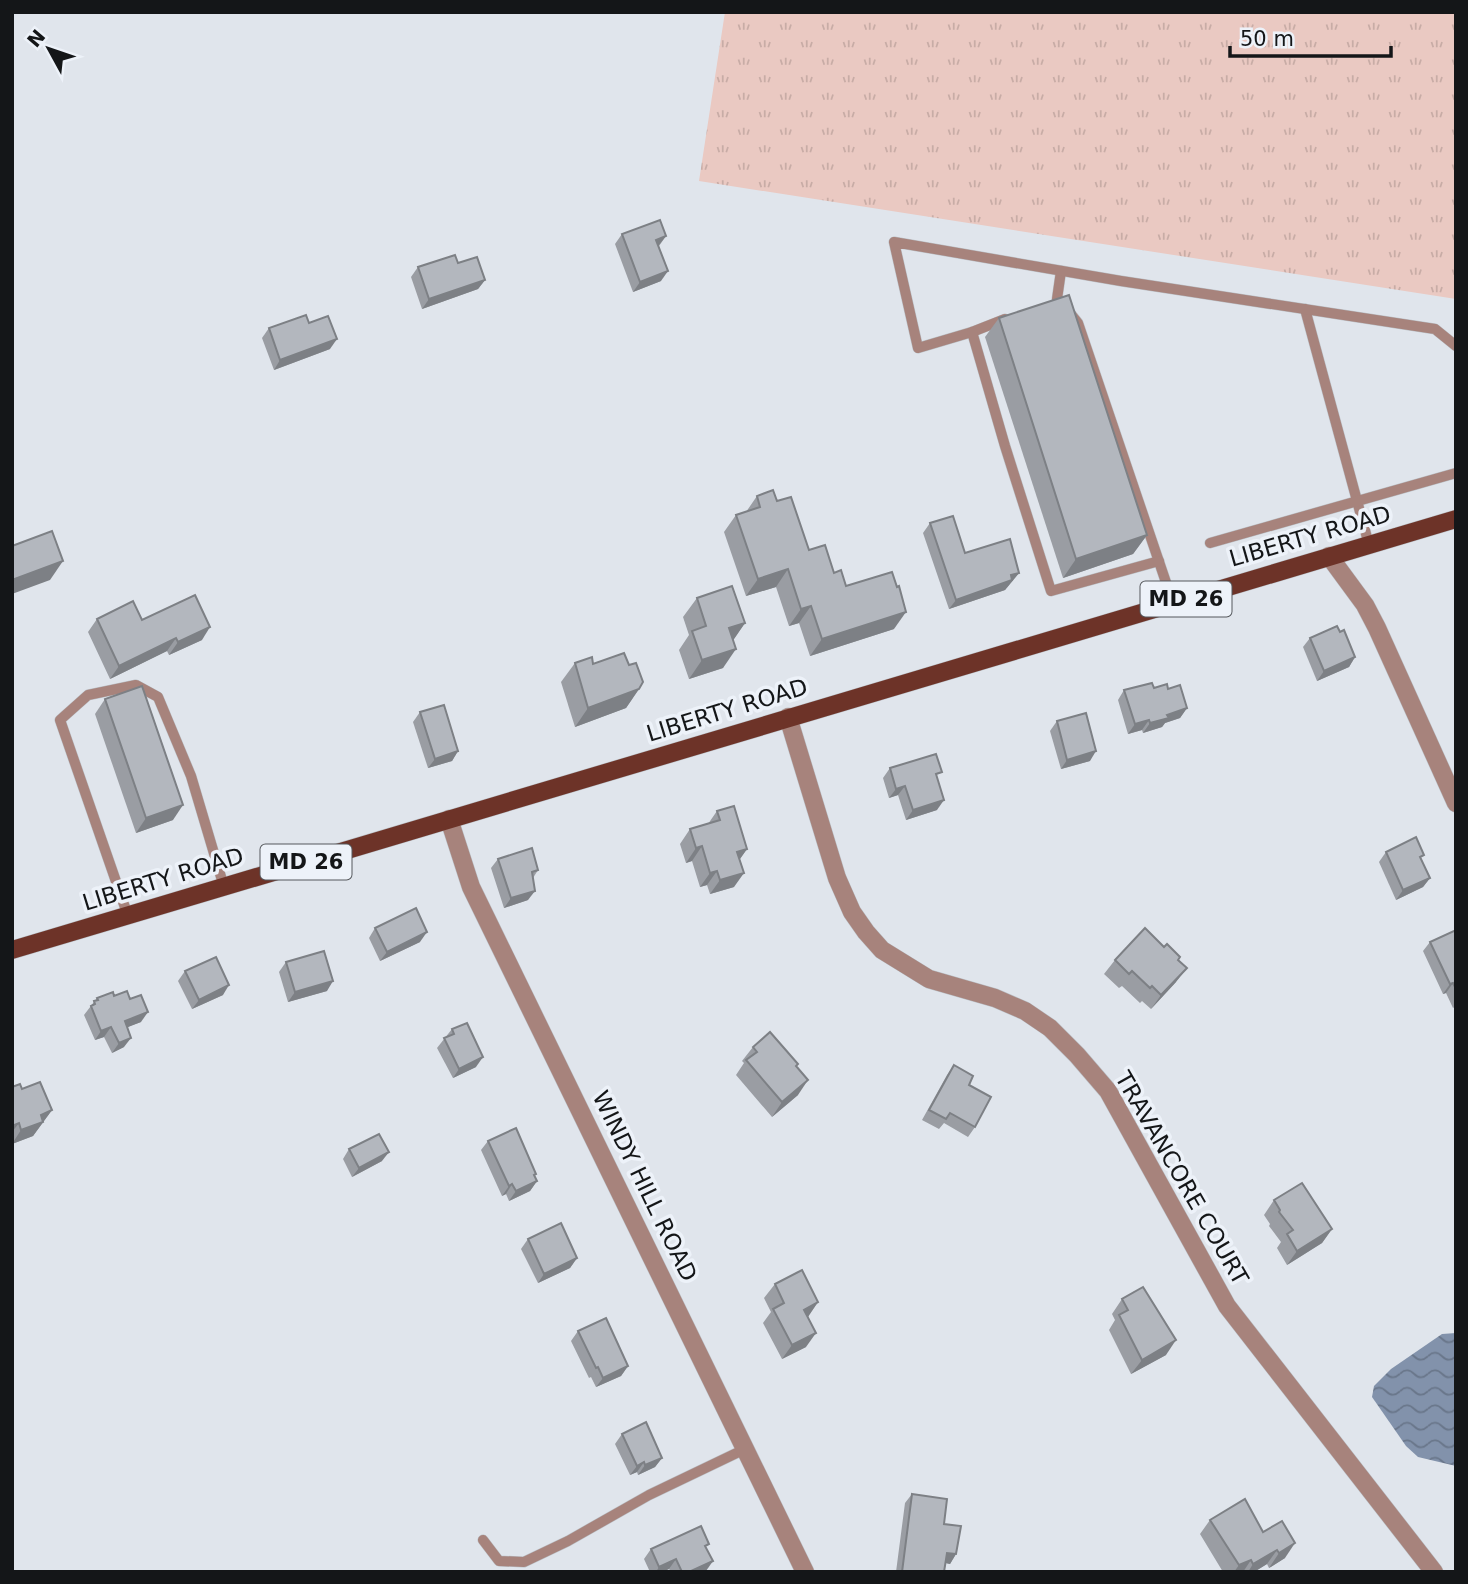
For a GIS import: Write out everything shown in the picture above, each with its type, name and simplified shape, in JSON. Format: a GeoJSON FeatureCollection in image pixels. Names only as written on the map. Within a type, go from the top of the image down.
{"type":"FeatureCollection","features":[{"type":"Feature","properties":{"kind":"main road","name":"LIBERTY ROAD"},"geometry":{"type":"LineString","coordinates":[[12,950],[1456,519]]}},
{"type":"Feature","properties":{"kind":"street"},"geometry":{"type":"LineString","coordinates":[[1329,556],[1365,605],[1377,628],[1456,803]]}},
{"type":"Feature","properties":{"kind":"street","name":"TRAVANCORE COURT"},"geometry":{"type":"LineString","coordinates":[[789,717],[837,878],[852,912],[866,932],[882,950],[929,979],[995,998],[1025,1011],[1050,1028],[1077,1055],[1108,1091],[1227,1306],[1434,1572]]}},
{"type":"Feature","properties":{"kind":"street","name":"WINDY HILL ROAD"},"geometry":{"type":"LineString","coordinates":[[449,819],[471,887],[805,1572]]}},
{"type":"Feature","properties":{"kind":"lane"},"geometry":{"type":"LineString","coordinates":[[1020,313],[972,332],[918,348],[894,242],[1061,271],[1435,328],[1456,346]]}},
{"type":"Feature","properties":{"kind":"lane"},"geometry":{"type":"LineString","coordinates":[[1057,299],[1061,271]]}},
{"type":"Feature","properties":{"kind":"lane"},"geometry":{"type":"LineString","coordinates":[[1045,304],[1057,299]]}},
{"type":"Feature","properties":{"kind":"lane"},"geometry":{"type":"LineString","coordinates":[[1057,299],[1079,323],[1173,603]]}},
{"type":"Feature","properties":{"kind":"lane"},"geometry":{"type":"LineString","coordinates":[[1305,309],[1370,545]]}},
{"type":"Feature","properties":{"kind":"lane"},"geometry":{"type":"LineString","coordinates":[[972,332],[1051,591],[1158,561]]}},
{"type":"Feature","properties":{"kind":"lane"},"geometry":{"type":"LineString","coordinates":[[1210,543],[1456,473]]}},
{"type":"Feature","properties":{"kind":"lane"},"geometry":{"type":"LineString","coordinates":[[128,916],[60,720],[88,695],[136,685],[158,697],[191,776],[224,887]]}},
{"type":"Feature","properties":{"kind":"lane"},"geometry":{"type":"LineString","coordinates":[[482,1540],[499,1561],[524,1562],[568,1541],[649,1495],[745,1449]]}},
{"type":"Feature","properties":{"kind":"green space"},"geometry":{"type":"Polygon","coordinates":[[[725,12],[1456,12],[1456,299],[699,181],[725,12]]]}},
{"type":"Feature","properties":{"kind":"water"},"geometry":{"type":"Polygon","coordinates":[[[1456,1333],[1456,1466],[1418,1457],[1406,1446],[1372,1397],[1374,1386],[1391,1369],[1442,1334],[1456,1333]]]}},
{"type":"Feature","properties":{"kind":"building"},"geometry":{"type":"Polygon","coordinates":[[[660,220],[666,236],[656,240],[668,271],[640,282],[622,234],[660,220]]]}},
{"type":"Feature","properties":{"kind":"building"},"geometry":{"type":"Polygon","coordinates":[[[455,255],[458,263],[477,257],[485,280],[429,299],[418,267],[455,255]]]}},
{"type":"Feature","properties":{"kind":"building"},"geometry":{"type":"Polygon","coordinates":[[[1069,295],[1147,535],[1076,559],[999,318],[1069,295]]]}},
{"type":"Feature","properties":{"kind":"building"},"geometry":{"type":"Polygon","coordinates":[[[306,315],[309,323],[328,316],[337,339],[280,360],[269,328],[306,315]]]}},
{"type":"Feature","properties":{"kind":"building"},"geometry":{"type":"Polygon","coordinates":[[[773,490],[777,501],[791,497],[809,550],[825,545],[834,573],[841,570],[846,586],[892,572],[906,612],[822,639],[811,606],[801,609],[788,569],[758,579],[736,515],[760,507],[757,496],[773,490]]]}},
{"type":"Feature","properties":{"kind":"building"},"geometry":{"type":"Polygon","coordinates":[[[953,516],[965,553],[1010,539],[1019,573],[1011,575],[1012,580],[956,600],[930,523],[953,516]]]}},
{"type":"Feature","properties":{"kind":"building"},"geometry":{"type":"Polygon","coordinates":[[[52,531],[63,561],[12,580],[12,546],[52,531]]]}},
{"type":"Feature","properties":{"kind":"building"},"geometry":{"type":"Polygon","coordinates":[[[732,586],[745,623],[729,628],[736,649],[702,660],[692,631],[706,626],[697,598],[732,586]]]}},
{"type":"Feature","properties":{"kind":"building"},"geometry":{"type":"Polygon","coordinates":[[[195,595],[210,627],[178,642],[176,638],[119,666],[97,619],[133,601],[142,620],[195,595]]]}},
{"type":"Feature","properties":{"kind":"building"},"geometry":{"type":"Polygon","coordinates":[[[1337,626],[1340,632],[1344,630],[1355,657],[1324,671],[1310,638],[1337,626]]]}},
{"type":"Feature","properties":{"kind":"building"},"geometry":{"type":"Polygon","coordinates":[[[624,653],[629,665],[636,663],[643,682],[639,689],[588,708],[575,663],[592,657],[593,664],[624,653]]]}},
{"type":"Feature","properties":{"kind":"building"},"geometry":{"type":"Polygon","coordinates":[[[1152,683],[1154,688],[1167,684],[1168,689],[1180,685],[1187,708],[1167,715],[1169,718],[1135,724],[1124,690],[1152,683]]]}},
{"type":"Feature","properties":{"kind":"building"},"geometry":{"type":"Polygon","coordinates":[[[142,686],[183,805],[146,818],[105,699],[142,686]]]}},
{"type":"Feature","properties":{"kind":"building"},"geometry":{"type":"Polygon","coordinates":[[[444,705],[458,751],[435,759],[420,712],[444,705]]]}},
{"type":"Feature","properties":{"kind":"building"},"geometry":{"type":"Polygon","coordinates":[[[1086,713],[1096,751],[1067,760],[1057,721],[1086,713]]]}},
{"type":"Feature","properties":{"kind":"building"},"geometry":{"type":"Polygon","coordinates":[[[936,754],[942,772],[936,774],[944,800],[913,810],[905,786],[896,789],[890,768],[936,754]]]}},
{"type":"Feature","properties":{"kind":"building"},"geometry":{"type":"Polygon","coordinates":[[[734,806],[747,849],[737,852],[744,873],[720,880],[717,871],[710,873],[702,846],[696,848],[690,829],[720,820],[717,811],[734,806]]]}},
{"type":"Feature","properties":{"kind":"building"},"geometry":{"type":"Polygon","coordinates":[[[1416,837],[1424,855],[1420,857],[1430,878],[1403,890],[1386,852],[1416,837]]]}},
{"type":"Feature","properties":{"kind":"building"},"geometry":{"type":"Polygon","coordinates":[[[532,848],[538,870],[532,872],[535,891],[511,898],[498,859],[532,848]]]}},
{"type":"Feature","properties":{"kind":"building"},"geometry":{"type":"Polygon","coordinates":[[[416,908],[427,932],[387,952],[375,928],[416,908]]]}},
{"type":"Feature","properties":{"kind":"building"},"geometry":{"type":"Polygon","coordinates":[[[1145,928],[1164,947],[1167,944],[1187,968],[1161,995],[1132,971],[1129,974],[1115,960],[1145,928]]]}},
{"type":"Feature","properties":{"kind":"building"},"geometry":{"type":"Polygon","coordinates":[[[1456,930],[1456,989],[1453,983],[1450,984],[1430,942],[1456,930]]]}},
{"type":"Feature","properties":{"kind":"building"},"geometry":{"type":"Polygon","coordinates":[[[324,951],[333,981],[295,992],[286,962],[324,951]]]}},
{"type":"Feature","properties":{"kind":"building"},"geometry":{"type":"Polygon","coordinates":[[[216,957],[229,985],[199,1000],[185,971],[216,957]]]}},
{"type":"Feature","properties":{"kind":"building"},"geometry":{"type":"Polygon","coordinates":[[[127,991],[130,999],[141,995],[148,1012],[125,1021],[131,1038],[119,1043],[111,1027],[101,1031],[91,1006],[97,998],[113,992],[114,996],[127,991]]]}},
{"type":"Feature","properties":{"kind":"building"},"geometry":{"type":"Polygon","coordinates":[[[467,1023],[483,1057],[459,1069],[444,1038],[454,1034],[452,1029],[467,1023]]]}},
{"type":"Feature","properties":{"kind":"building"},"geometry":{"type":"Polygon","coordinates":[[[770,1032],[808,1080],[782,1102],[746,1060],[757,1052],[753,1047],[770,1032]]]}},
{"type":"Feature","properties":{"kind":"building"},"geometry":{"type":"Polygon","coordinates":[[[954,1065],[973,1076],[969,1085],[991,1097],[975,1127],[950,1113],[946,1119],[929,1110],[954,1065]]]}},
{"type":"Feature","properties":{"kind":"building"},"geometry":{"type":"Polygon","coordinates":[[[40,1082],[52,1110],[41,1115],[43,1122],[21,1130],[19,1123],[12,1126],[12,1087],[20,1084],[22,1089],[40,1082]]]}},
{"type":"Feature","properties":{"kind":"building"},"geometry":{"type":"Polygon","coordinates":[[[516,1128],[537,1181],[516,1191],[512,1184],[509,1186],[488,1141],[516,1128]]]}},
{"type":"Feature","properties":{"kind":"building"},"geometry":{"type":"Polygon","coordinates":[[[379,1134],[389,1152],[359,1168],[349,1149],[379,1134]]]}},
{"type":"Feature","properties":{"kind":"building"},"geometry":{"type":"Polygon","coordinates":[[[1302,1183],[1332,1229],[1297,1251],[1287,1234],[1293,1230],[1279,1212],[1274,1200],[1302,1183]]]}},
{"type":"Feature","properties":{"kind":"building"},"geometry":{"type":"Polygon","coordinates":[[[561,1223],[577,1258],[544,1274],[528,1239],[561,1223]]]}},
{"type":"Feature","properties":{"kind":"building"},"geometry":{"type":"Polygon","coordinates":[[[802,1270],[818,1302],[804,1310],[816,1333],[792,1345],[773,1309],[784,1303],[775,1284],[802,1270]]]}},
{"type":"Feature","properties":{"kind":"building"},"geometry":{"type":"Polygon","coordinates":[[[1143,1287],[1176,1340],[1142,1360],[1119,1315],[1128,1310],[1122,1299],[1143,1287]]]}},
{"type":"Feature","properties":{"kind":"building"},"geometry":{"type":"Polygon","coordinates":[[[606,1318],[628,1366],[603,1378],[578,1331],[606,1318]]]}},
{"type":"Feature","properties":{"kind":"building"},"geometry":{"type":"Polygon","coordinates":[[[646,1422],[662,1458],[637,1466],[622,1434],[646,1422]]]}},
{"type":"Feature","properties":{"kind":"building"},"geometry":{"type":"Polygon","coordinates":[[[912,1494],[947,1499],[944,1524],[961,1526],[956,1554],[947,1553],[944,1572],[902,1572],[912,1494]]]}},
{"type":"Feature","properties":{"kind":"building"},"geometry":{"type":"Polygon","coordinates":[[[1245,1499],[1263,1532],[1282,1521],[1295,1543],[1253,1564],[1251,1560],[1239,1565],[1210,1520],[1245,1499]]]}},
{"type":"Feature","properties":{"kind":"building"},"geometry":{"type":"Polygon","coordinates":[[[701,1526],[709,1544],[705,1546],[713,1561],[689,1572],[682,1572],[676,1559],[659,1567],[651,1549],[701,1526]]]}}]}
